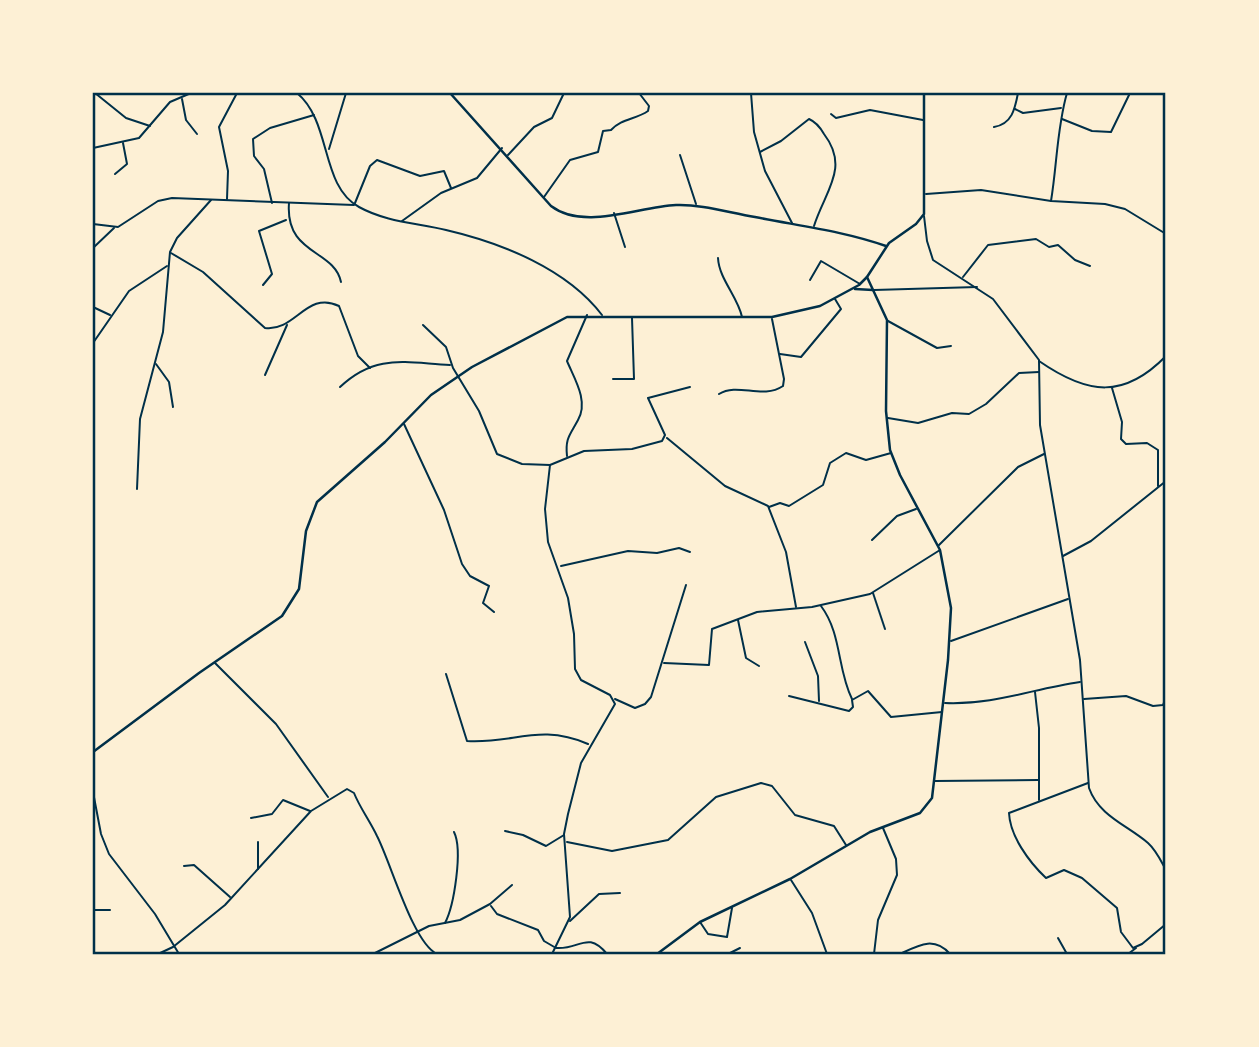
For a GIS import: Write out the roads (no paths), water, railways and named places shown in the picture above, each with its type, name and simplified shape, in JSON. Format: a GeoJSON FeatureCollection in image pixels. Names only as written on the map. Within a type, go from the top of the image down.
{"type":"FeatureCollection","features":[{"type":"Feature","properties":{"kind":"main road"},"geometry":{"type":"LineString","coordinates":[[450,93],[544,198],[558,212],[574,218],[598,218],[614,213],[676,205],[696,206],[814,227],[886,246]]}},
{"type":"Feature","properties":{"kind":"main road"},"geometry":{"type":"LineString","coordinates":[[93,752],[214,662],[270,625],[289,608],[301,580],[306,531],[317,502],[431,395],[460,374],[556,321],[587,315],[772,317],[810,310],[860,284],[886,246],[916,225],[924,215],[924,93]]}},
{"type":"Feature","properties":{"kind":"main road"},"geometry":{"type":"LineString","coordinates":[[658,954],[701,922],[790,879],[846,845],[926,809],[932,799],[944,703],[951,608],[939,548],[891,453],[887,418],[887,320],[867,277]]}},
{"type":"Feature","properties":{"kind":"main road"},"geometry":{"type":"LineString","coordinates":[[852,289],[873,290]]}},
{"type":"Feature","properties":{"kind":"street"},"geometry":{"type":"LineString","coordinates":[[95,93],[126,118],[150,126]]}},
{"type":"Feature","properties":{"kind":"street"},"geometry":{"type":"LineString","coordinates":[[93,148],[139,138],[170,102],[191,93]]}},
{"type":"Feature","properties":{"kind":"street"},"geometry":{"type":"LineString","coordinates":[[227,199],[228,171],[219,127],[237,93]]}},
{"type":"Feature","properties":{"kind":"street"},"geometry":{"type":"LineString","coordinates":[[297,93],[314,115],[329,154],[334,179],[358,207]]}},
{"type":"Feature","properties":{"kind":"street"},"geometry":{"type":"LineString","coordinates":[[329,154],[346,93]]}},
{"type":"Feature","properties":{"kind":"street"},"geometry":{"type":"LineString","coordinates":[[508,155],[534,127],[552,118],[565,93]]}},
{"type":"Feature","properties":{"kind":"street"},"geometry":{"type":"LineString","coordinates":[[544,198],[570,160],[598,152],[603,131],[611,130],[618,122],[636,118],[648,111],[649,106],[639,93]]}},
{"type":"Feature","properties":{"kind":"street"},"geometry":{"type":"LineString","coordinates":[[751,93],[754,132],[765,171],[792,223]]}},
{"type":"Feature","properties":{"kind":"street"},"geometry":{"type":"LineString","coordinates":[[994,127],[1009,121],[1018,93]]}},
{"type":"Feature","properties":{"kind":"street"},"geometry":{"type":"LineString","coordinates":[[1051,201],[1062,108],[1067,93]]}},
{"type":"Feature","properties":{"kind":"street"},"geometry":{"type":"LineString","coordinates":[[1061,119],[1092,131],[1111,132],[1130,93]]}},
{"type":"Feature","properties":{"kind":"street"},"geometry":{"type":"LineString","coordinates":[[183,98],[186,120],[197,134]]}},
{"type":"Feature","properties":{"kind":"street"},"geometry":{"type":"LineString","coordinates":[[1015,108],[1023,113],[1062,108]]}},
{"type":"Feature","properties":{"kind":"street"},"geometry":{"type":"LineString","coordinates":[[831,114],[836,118],[874,110],[924,120]]}},
{"type":"Feature","properties":{"kind":"street"},"geometry":{"type":"LineString","coordinates":[[272,203],[264,169],[254,156],[253,139],[270,128],[314,115]]}},
{"type":"Feature","properties":{"kind":"street"},"geometry":{"type":"LineString","coordinates":[[760,152],[781,141],[808,119],[818,125],[834,146],[837,166],[814,227]]}},
{"type":"Feature","properties":{"kind":"street"},"geometry":{"type":"LineString","coordinates":[[115,174],[127,164],[123,143]]}},
{"type":"Feature","properties":{"kind":"street"},"geometry":{"type":"LineString","coordinates":[[402,222],[416,208],[482,174],[502,148]]}},
{"type":"Feature","properties":{"kind":"street"},"geometry":{"type":"LineString","coordinates":[[680,155],[696,206]]}},
{"type":"Feature","properties":{"kind":"street"},"geometry":{"type":"LineString","coordinates":[[355,204],[370,166],[377,160],[420,176],[444,171],[451,188]]}},
{"type":"Feature","properties":{"kind":"street"},"geometry":{"type":"LineString","coordinates":[[926,194],[981,190],[1051,201],[1119,207],[1166,234]]}},
{"type":"Feature","properties":{"kind":"street"},"geometry":{"type":"LineString","coordinates":[[93,248],[114,228],[165,199],[227,199],[272,203],[338,202],[402,222],[472,237],[538,265],[585,294],[603,316]]}},
{"type":"Feature","properties":{"kind":"street"},"geometry":{"type":"LineString","coordinates":[[137,489],[143,402],[163,332],[170,252],[177,238],[211,199]]}},
{"type":"Feature","properties":{"kind":"street"},"geometry":{"type":"LineString","coordinates":[[289,203],[288,220],[303,244],[328,262],[341,282]]}},
{"type":"Feature","properties":{"kind":"street"},"geometry":{"type":"LineString","coordinates":[[614,213],[625,247]]}},
{"type":"Feature","properties":{"kind":"street"},"geometry":{"type":"LineString","coordinates":[[924,215],[927,241],[933,260],[978,287],[1004,310],[1038,360],[1067,378],[1112,388],[1141,379],[1166,356]]}},
{"type":"Feature","properties":{"kind":"street"},"geometry":{"type":"LineString","coordinates":[[263,285],[272,274],[259,231],[288,220]]}},
{"type":"Feature","properties":{"kind":"street"},"geometry":{"type":"LineString","coordinates":[[93,223],[114,228]]}},
{"type":"Feature","properties":{"kind":"street"},"geometry":{"type":"LineString","coordinates":[[963,277],[988,246],[1036,239],[1049,247],[1060,246],[1075,260],[1090,266]]}},
{"type":"Feature","properties":{"kind":"street"},"geometry":{"type":"LineString","coordinates":[[170,252],[214,281],[260,326],[272,329],[287,324],[310,305],[333,303],[339,306],[362,363],[370,368]]}},
{"type":"Feature","properties":{"kind":"street"},"geometry":{"type":"LineString","coordinates":[[718,258],[718,267],[725,276],[742,318]]}},
{"type":"Feature","properties":{"kind":"street"},"geometry":{"type":"LineString","coordinates":[[810,280],[821,261],[860,284]]}},
{"type":"Feature","properties":{"kind":"street"},"geometry":{"type":"LineString","coordinates":[[93,342],[136,285],[168,265]]}},
{"type":"Feature","properties":{"kind":"street"},"geometry":{"type":"LineString","coordinates":[[964,285],[967,280]]}},
{"type":"Feature","properties":{"kind":"street"},"geometry":{"type":"LineString","coordinates":[[873,290],[964,285],[978,287]]}},
{"type":"Feature","properties":{"kind":"street"},"geometry":{"type":"LineString","coordinates":[[779,353],[801,357],[841,309],[834,299]]}},
{"type":"Feature","properties":{"kind":"street"},"geometry":{"type":"LineString","coordinates":[[93,307],[111,316]]}},
{"type":"Feature","properties":{"kind":"street"},"geometry":{"type":"LineString","coordinates":[[567,457],[566,439],[580,418],[582,400],[567,361],[587,315]]}},
{"type":"Feature","properties":{"kind":"street"},"geometry":{"type":"LineString","coordinates":[[614,379],[634,379],[632,317]]}},
{"type":"Feature","properties":{"kind":"street"},"geometry":{"type":"LineString","coordinates":[[719,394],[729,390],[764,394],[778,389],[785,382],[772,317]]}},
{"type":"Feature","properties":{"kind":"street"},"geometry":{"type":"LineString","coordinates":[[887,320],[937,348],[951,346]]}},
{"type":"Feature","properties":{"kind":"street"},"geometry":{"type":"LineString","coordinates":[[265,375],[287,324]]}},
{"type":"Feature","properties":{"kind":"street"},"geometry":{"type":"LineString","coordinates":[[423,325],[443,343],[451,365],[460,374],[497,454],[522,464],[550,465],[584,451],[632,449],[666,437]]}},
{"type":"Feature","properties":{"kind":"street"},"geometry":{"type":"LineString","coordinates":[[340,387],[358,372],[397,360],[451,365]]}},
{"type":"Feature","properties":{"kind":"street"},"geometry":{"type":"LineString","coordinates":[[1038,360],[1044,453],[1082,682],[1088,783],[1100,807],[1147,842],[1166,870]]}},
{"type":"Feature","properties":{"kind":"street"},"geometry":{"type":"LineString","coordinates":[[156,363],[172,388],[173,407]]}},
{"type":"Feature","properties":{"kind":"street"},"geometry":{"type":"LineString","coordinates":[[887,418],[918,423],[952,413],[969,414],[986,404],[1019,373],[1039,372]]}},
{"type":"Feature","properties":{"kind":"street"},"geometry":{"type":"LineString","coordinates":[[690,387],[648,398],[666,437],[725,486],[768,506],[782,502],[789,506],[817,490],[824,482],[830,463],[846,453],[869,460],[891,453]]}},
{"type":"Feature","properties":{"kind":"street"},"geometry":{"type":"LineString","coordinates":[[1112,388],[1122,422],[1120,436],[1124,443],[1147,443],[1158,450],[1158,486]]}},
{"type":"Feature","properties":{"kind":"street"},"geometry":{"type":"LineString","coordinates":[[404,423],[444,510],[458,556],[467,573],[489,586],[484,603],[494,612]]}},
{"type":"Feature","properties":{"kind":"street"},"geometry":{"type":"LineString","coordinates":[[664,663],[710,664],[710,631],[757,612],[820,605],[873,592],[939,548],[1018,467],[1044,453]]}},
{"type":"Feature","properties":{"kind":"street"},"geometry":{"type":"LineString","coordinates":[[550,465],[545,509],[548,542],[560,567],[572,617],[575,669],[584,682],[635,708],[645,704],[664,663],[686,585]]}},
{"type":"Feature","properties":{"kind":"street"},"geometry":{"type":"LineString","coordinates":[[1062,556],[1091,541],[1166,481]]}},
{"type":"Feature","properties":{"kind":"street"},"geometry":{"type":"LineString","coordinates":[[768,506],[786,552],[796,607]]}},
{"type":"Feature","properties":{"kind":"street"},"geometry":{"type":"LineString","coordinates":[[872,540],[897,516],[918,509]]}},
{"type":"Feature","properties":{"kind":"street"},"geometry":{"type":"LineString","coordinates":[[560,567],[628,551],[657,553],[672,548],[690,552]]}},
{"type":"Feature","properties":{"kind":"street"},"geometry":{"type":"LineString","coordinates":[[873,592],[886,629]]}},
{"type":"Feature","properties":{"kind":"street"},"geometry":{"type":"LineString","coordinates":[[950,641],[1068,600]]}},
{"type":"Feature","properties":{"kind":"street"},"geometry":{"type":"LineString","coordinates":[[789,696],[849,711],[853,707],[842,671],[837,637],[820,605]]}},
{"type":"Feature","properties":{"kind":"street"},"geometry":{"type":"LineString","coordinates":[[738,619],[746,658],[760,666]]}},
{"type":"Feature","properties":{"kind":"street"},"geometry":{"type":"LineString","coordinates":[[805,642],[818,676],[819,702]]}},
{"type":"Feature","properties":{"kind":"street"},"geometry":{"type":"LineString","coordinates":[[214,662],[270,718],[329,798]]}},
{"type":"Feature","properties":{"kind":"street"},"geometry":{"type":"LineString","coordinates":[[446,674],[467,741],[500,740],[523,734],[551,732],[590,745]]}},
{"type":"Feature","properties":{"kind":"street"},"geometry":{"type":"LineString","coordinates":[[944,703],[982,704],[1082,682]]}},
{"type":"Feature","properties":{"kind":"street"},"geometry":{"type":"LineString","coordinates":[[1035,691],[1039,728],[1039,800]]}},
{"type":"Feature","properties":{"kind":"street"},"geometry":{"type":"LineString","coordinates":[[852,700],[870,692],[891,717],[943,712]]}},
{"type":"Feature","properties":{"kind":"street"},"geometry":{"type":"LineString","coordinates":[[1083,699],[1126,696],[1157,707],[1163,705],[1166,697]]}},
{"type":"Feature","properties":{"kind":"street"},"geometry":{"type":"LineString","coordinates":[[569,922],[564,834],[581,764],[615,704],[614,699]]}},
{"type":"Feature","properties":{"kind":"street"},"geometry":{"type":"LineString","coordinates":[[934,781],[1039,780]]}},
{"type":"Feature","properties":{"kind":"street"},"geometry":{"type":"LineString","coordinates":[[565,842],[612,851],[668,839],[716,797],[761,783],[772,786],[795,815],[834,826],[846,845]]}},
{"type":"Feature","properties":{"kind":"street"},"geometry":{"type":"LineString","coordinates":[[1088,783],[1008,814],[1030,861],[1046,878],[1064,870],[1082,878],[1114,905],[1121,932],[1136,948]]}},
{"type":"Feature","properties":{"kind":"street"},"geometry":{"type":"LineString","coordinates":[[158,954],[173,947],[231,898],[311,811],[347,789],[354,793],[378,837],[399,883],[401,899],[426,948],[437,954]]}},
{"type":"Feature","properties":{"kind":"street"},"geometry":{"type":"LineString","coordinates":[[93,792],[101,834],[109,854],[155,914],[179,954]]}},
{"type":"Feature","properties":{"kind":"street"},"geometry":{"type":"LineString","coordinates":[[250,818],[272,814],[283,800],[311,811]]}},
{"type":"Feature","properties":{"kind":"street"},"geometry":{"type":"LineString","coordinates":[[874,954],[878,920],[897,875],[896,859],[883,827]]}},
{"type":"Feature","properties":{"kind":"street"},"geometry":{"type":"LineString","coordinates":[[505,831],[523,835],[546,846],[564,834]]}},
{"type":"Feature","properties":{"kind":"street"},"geometry":{"type":"LineString","coordinates":[[445,923],[458,859],[458,843],[454,832]]}},
{"type":"Feature","properties":{"kind":"street"},"geometry":{"type":"LineString","coordinates":[[258,842],[258,871]]}},
{"type":"Feature","properties":{"kind":"street"},"geometry":{"type":"LineString","coordinates":[[184,866],[194,865],[231,898]]}},
{"type":"Feature","properties":{"kind":"street"},"geometry":{"type":"LineString","coordinates":[[790,879],[812,913],[827,954]]}},
{"type":"Feature","properties":{"kind":"street"},"geometry":{"type":"LineString","coordinates":[[373,954],[418,931],[460,920],[490,904],[512,885]]}},
{"type":"Feature","properties":{"kind":"street"},"geometry":{"type":"LineString","coordinates":[[552,954],[569,922],[599,894],[620,893]]}},
{"type":"Feature","properties":{"kind":"street"},"geometry":{"type":"LineString","coordinates":[[490,904],[497,914],[538,930],[544,942],[555,948],[564,949],[588,941],[595,942],[607,954]]}},
{"type":"Feature","properties":{"kind":"street"},"geometry":{"type":"LineString","coordinates":[[701,922],[708,933],[727,937],[733,920],[732,907]]}},
{"type":"Feature","properties":{"kind":"street"},"geometry":{"type":"LineString","coordinates":[[93,910],[110,910]]}},
{"type":"Feature","properties":{"kind":"street"},"geometry":{"type":"LineString","coordinates":[[1128,954],[1166,924]]}},
{"type":"Feature","properties":{"kind":"street"},"geometry":{"type":"LineString","coordinates":[[1058,938],[1067,954]]}},
{"type":"Feature","properties":{"kind":"street"},"geometry":{"type":"LineString","coordinates":[[900,954],[928,943],[940,945],[950,954]]}},
{"type":"Feature","properties":{"kind":"street"},"geometry":{"type":"LineString","coordinates":[[728,954],[740,948]]}}]}
